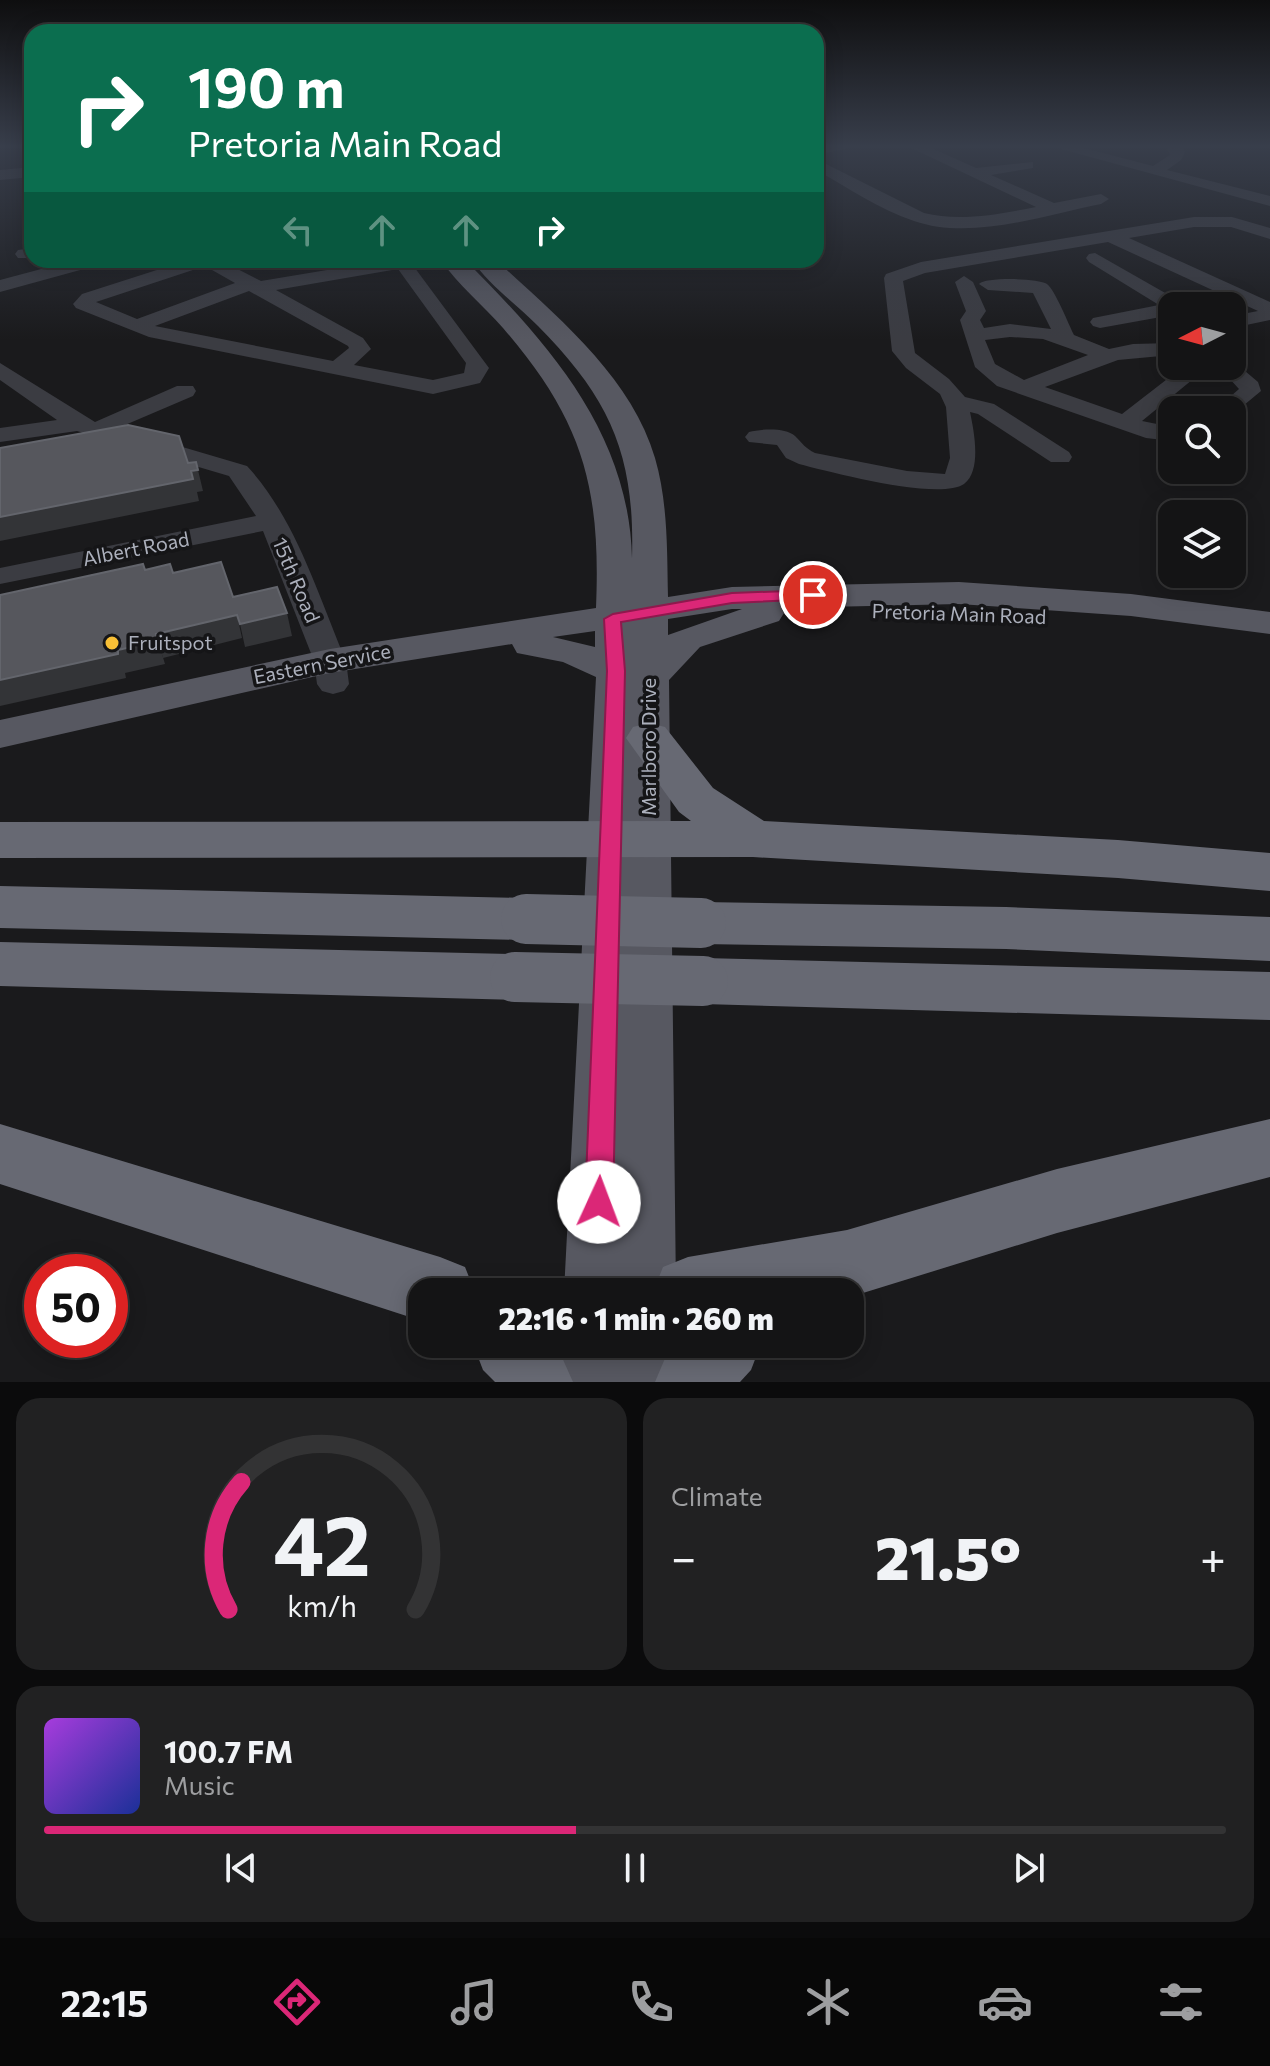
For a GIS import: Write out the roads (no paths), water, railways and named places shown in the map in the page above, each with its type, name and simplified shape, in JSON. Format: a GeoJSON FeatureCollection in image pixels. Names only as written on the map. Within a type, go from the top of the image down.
{"type":"FeatureCollection","features":[{"type":"Feature","properties":{"kind":"highway"},"geometry":{"type":"LineString","coordinates":[[649,738],[696,800],[753,839]]}},
{"type":"Feature","properties":{"kind":"highway"},"geometry":{"type":"LineString","coordinates":[[0,840],[753,839],[1102,858],[1270,872]]}},
{"type":"Feature","properties":{"kind":"highway"},"geometry":{"type":"LineString","coordinates":[[0,907],[1006,928],[1270,939]]}},
{"type":"Feature","properties":{"kind":"highway"},"geometry":{"type":"LineString","coordinates":[[0,964],[1270,996]]}},
{"type":"Feature","properties":{"kind":"highway"},"geometry":{"type":"LineString","coordinates":[[822,1278],[1071,1197],[1270,1148]]}},
{"type":"Feature","properties":{"kind":"highway"},"geometry":{"type":"LineString","coordinates":[[0,1154],[408,1282]]}},
{"type":"Feature","properties":{"kind":"highway"},"geometry":{"type":"LineString","coordinates":[[523,1358],[536,1382]]}},
{"type":"Feature","properties":{"kind":"highway"},"geometry":{"type":"LineString","coordinates":[[692,1382],[713,1358]]}},
{"type":"Feature","properties":{"kind":"main road","name":"Marlboro Drive"},"geometry":{"type":"LineString","coordinates":[[459,268],[563,383],[590,430],[609,495],[614,531],[614,577],[631,640],[649,738],[630,840],[597,1278]]}},
{"type":"Feature","properties":{"kind":"main road","name":"Marlboro Drive"},"geometry":{"type":"LineString","coordinates":[[491,268],[549,324],[613,400],[633,439],[645,480],[650,522],[631,640],[630,840],[644,1278]]}},
{"type":"Feature","properties":{"kind":"main road"},"geometry":{"type":"LineString","coordinates":[[650,522],[676,578],[696,590],[732,598]]}},
{"type":"Feature","properties":{"kind":"main road"},"geometry":{"type":"LineString","coordinates":[[521,638],[614,577]]}},
{"type":"Feature","properties":{"kind":"main road","name":"Pretoria Main Road"},"geometry":{"type":"LineString","coordinates":[[631,640],[732,598],[959,593],[1131,605],[1270,623]]}},
{"type":"Feature","properties":{"kind":"main road","name":"Pretoria Main Road"},"geometry":{"type":"LineString","coordinates":[[631,640],[766,613],[866,610],[1001,613],[1151,625],[1270,642]]}},
{"type":"Feature","properties":{"kind":"main road"},"geometry":{"type":"LineString","coordinates":[[521,638],[573,652],[631,640],[672,650],[687,639],[766,613]]}},
{"type":"Feature","properties":{"kind":"main road","name":"Eastern Service"},"geometry":{"type":"LineString","coordinates":[[0,734],[521,638],[631,640]]}},
{"type":"Feature","properties":{"kind":"main road","name":"Eastern Service"},"geometry":{"type":"LineString","coordinates":[[0,749],[332,672]]}},
{"type":"Feature","properties":{"kind":"main road"},"geometry":{"type":"LineString","coordinates":[[592,1382],[593,1358]]}},
{"type":"Feature","properties":{"kind":"main road"},"geometry":{"type":"LineString","coordinates":[[638,1382],[639,1358]]}},
{"type":"Feature","properties":{"kind":"street"},"geometry":{"type":"LineString","coordinates":[[908,210],[929,221],[967,221],[1035,210]]}},
{"type":"Feature","properties":{"kind":"street"},"geometry":{"type":"LineString","coordinates":[[757,437],[784,438],[802,457],[939,483],[957,477],[962,467],[955,402],[949,390],[908,359],[903,351],[891,280],[897,275],[1209,221],[1232,222],[1270,234]]}},
{"type":"Feature","properties":{"kind":"street"},"geometry":{"type":"LineString","coordinates":[[1110,236],[1212,292]]}},
{"type":"Feature","properties":{"kind":"street"},"geometry":{"type":"LineString","coordinates":[[1064,263],[1136,256],[1192,292]]}},
{"type":"Feature","properties":{"kind":"street"},"geometry":{"type":"LineString","coordinates":[[1095,258],[1158,298]]}},
{"type":"Feature","properties":{"kind":"street"},"geometry":{"type":"LineString","coordinates":[[0,280],[43,268]]}},
{"type":"Feature","properties":{"kind":"street"},"geometry":{"type":"LineString","coordinates":[[0,286],[66,268]]}},
{"type":"Feature","properties":{"kind":"street"},"geometry":{"type":"LineString","coordinates":[[182,268],[89,298],[83,304],[164,335],[433,387],[466,381],[476,373],[477,363],[406,268]]}},
{"type":"Feature","properties":{"kind":"street"},"geometry":{"type":"LineString","coordinates":[[223,268],[360,346],[358,354],[337,368]]}},
{"type":"Feature","properties":{"kind":"street"},"geometry":{"type":"LineString","coordinates":[[137,326],[257,285],[363,268]]}},
{"type":"Feature","properties":{"kind":"street"},"geometry":{"type":"LineString","coordinates":[[964,282],[976,311],[970,320],[986,367],[1021,389],[1158,433]]}},
{"type":"Feature","properties":{"kind":"street"},"geometry":{"type":"LineString","coordinates":[[988,284],[1035,286],[1044,290],[1086,346]]}},
{"type":"Feature","properties":{"kind":"street"},"geometry":{"type":"LineString","coordinates":[[1246,304],[1269,301]]}},
{"type":"Feature","properties":{"kind":"street"},"geometry":{"type":"LineString","coordinates":[[1246,321],[1269,301]]}},
{"type":"Feature","properties":{"kind":"street"},"geometry":{"type":"LineString","coordinates":[[1135,332],[1110,329],[1096,315],[1158,309]]}},
{"type":"Feature","properties":{"kind":"street"},"geometry":{"type":"LineString","coordinates":[[1021,389],[1086,346],[1158,329]]}},
{"type":"Feature","properties":{"kind":"street"},"geometry":{"type":"LineString","coordinates":[[977,336],[1012,331],[1086,346],[1158,349]]}},
{"type":"Feature","properties":{"kind":"street"},"geometry":{"type":"LineString","coordinates":[[1246,331],[1270,332]]}},
{"type":"Feature","properties":{"kind":"street"},"geometry":{"type":"LineString","coordinates":[[1086,346],[1158,336]]}},
{"type":"Feature","properties":{"kind":"street"},"geometry":{"type":"LineString","coordinates":[[0,370],[86,427]]}},
{"type":"Feature","properties":{"kind":"street"},"geometry":{"type":"LineString","coordinates":[[1125,423],[1180,380]]}},
{"type":"Feature","properties":{"kind":"street"},"geometry":{"type":"LineString","coordinates":[[1244,396],[1250,391],[1245,380]]}},
{"type":"Feature","properties":{"kind":"street"},"geometry":{"type":"LineString","coordinates":[[0,435],[86,427],[185,391]]}},
{"type":"Feature","properties":{"kind":"street"},"geometry":{"type":"LineString","coordinates":[[955,402],[986,409],[1060,457]]}},
{"type":"Feature","properties":{"kind":"street","name":"15th Road"},"geometry":{"type":"LineString","coordinates":[[86,427],[224,465],[249,480],[272,521],[332,672]]}},
{"type":"Feature","properties":{"kind":"street","name":"Albert Road"},"geometry":{"type":"LineString","coordinates":[[0,576],[272,521]]}},
{"type":"Feature","properties":{"kind":"place","name":"Fruitspot"},"geometry":{"type":"Point","coordinates":[112,643]}}]}
